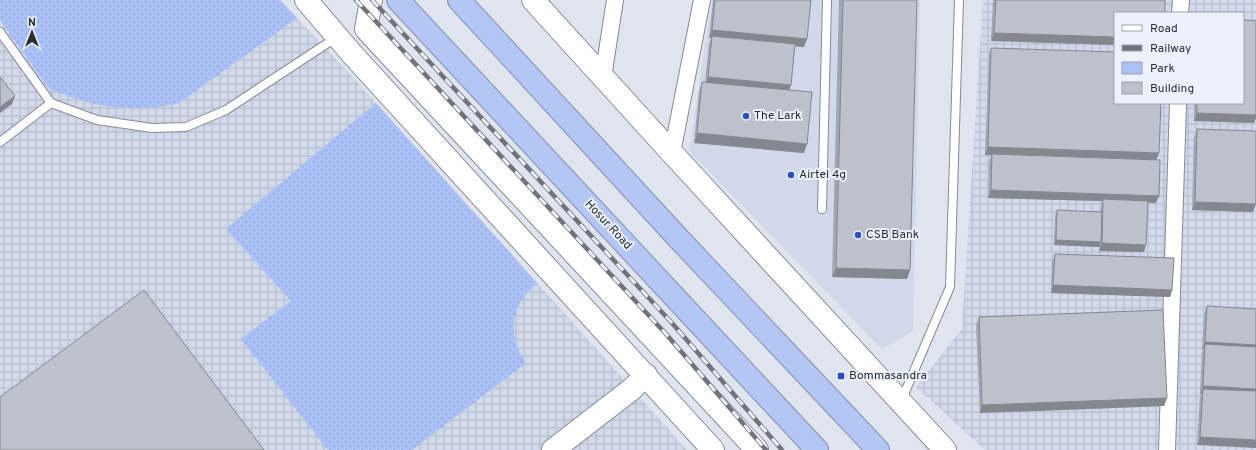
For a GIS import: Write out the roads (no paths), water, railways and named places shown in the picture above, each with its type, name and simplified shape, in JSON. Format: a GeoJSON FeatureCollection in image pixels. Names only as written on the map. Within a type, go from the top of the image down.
{"type":"FeatureCollection","features":[{"type":"Feature","properties":{"kind":"highway","name":"Hosur Road"},"geometry":{"type":"LineString","coordinates":[[398,0],[817,450]]}},
{"type":"Feature","properties":{"kind":"highway"},"geometry":{"type":"LineString","coordinates":[[459,0],[679,239],[875,447]]}},
{"type":"Feature","properties":{"kind":"street"},"geometry":{"type":"LineString","coordinates":[[306,0],[708,444],[729,420]]}},
{"type":"Feature","properties":{"kind":"street"},"geometry":{"type":"LineString","coordinates":[[371,0],[366,30],[757,450]]}},
{"type":"Feature","properties":{"kind":"street"},"geometry":{"type":"LineString","coordinates":[[533,0],[945,450]]}},
{"type":"Feature","properties":{"kind":"street"},"geometry":{"type":"LineString","coordinates":[[603,77],[616,0]]}},
{"type":"Feature","properties":{"kind":"street"},"geometry":{"type":"LineString","coordinates":[[672,153],[702,0]]}},
{"type":"Feature","properties":{"kind":"street"},"geometry":{"type":"LineString","coordinates":[[1180,12],[1181,0]]}},
{"type":"Feature","properties":{"kind":"street"},"geometry":{"type":"LineString","coordinates":[[1167,450],[1178,104]]}},
{"type":"Feature","properties":{"kind":"street"},"geometry":{"type":"LineString","coordinates":[[553,450],[626,393],[646,375]]}},
{"type":"Feature","properties":{"kind":"lane"},"geometry":{"type":"LineString","coordinates":[[822,209],[827,0]]}},
{"type":"Feature","properties":{"kind":"lane"},"geometry":{"type":"LineString","coordinates":[[901,402],[950,288],[959,0]]}},
{"type":"Feature","properties":{"kind":"lane"},"geometry":{"type":"LineString","coordinates":[[0,32],[51,103],[97,120],[152,128],[186,128],[226,110],[337,36]]}},
{"type":"Feature","properties":{"kind":"lane"},"geometry":{"type":"LineString","coordinates":[[0,142],[51,103]]}},
{"type":"Feature","properties":{"kind":"railway"},"geometry":{"type":"LineString","coordinates":[[356,0],[666,334],[766,450]]}},
{"type":"Feature","properties":{"kind":"railway"},"geometry":{"type":"LineString","coordinates":[[372,0],[672,323],[782,450]]}},
{"type":"Feature","properties":{"kind":"place","name":"The Lark"},"geometry":{"type":"Point","coordinates":[746,116]}},
{"type":"Feature","properties":{"kind":"place","name":"Airtel 4g"},"geometry":{"type":"Point","coordinates":[791,175]}},
{"type":"Feature","properties":{"kind":"place","name":"CSB Bank"},"geometry":{"type":"Point","coordinates":[858,235]}},
{"type":"Feature","properties":{"kind":"place","name":"Bommasandra"},"geometry":{"type":"Point","coordinates":[841,376]}}]}
